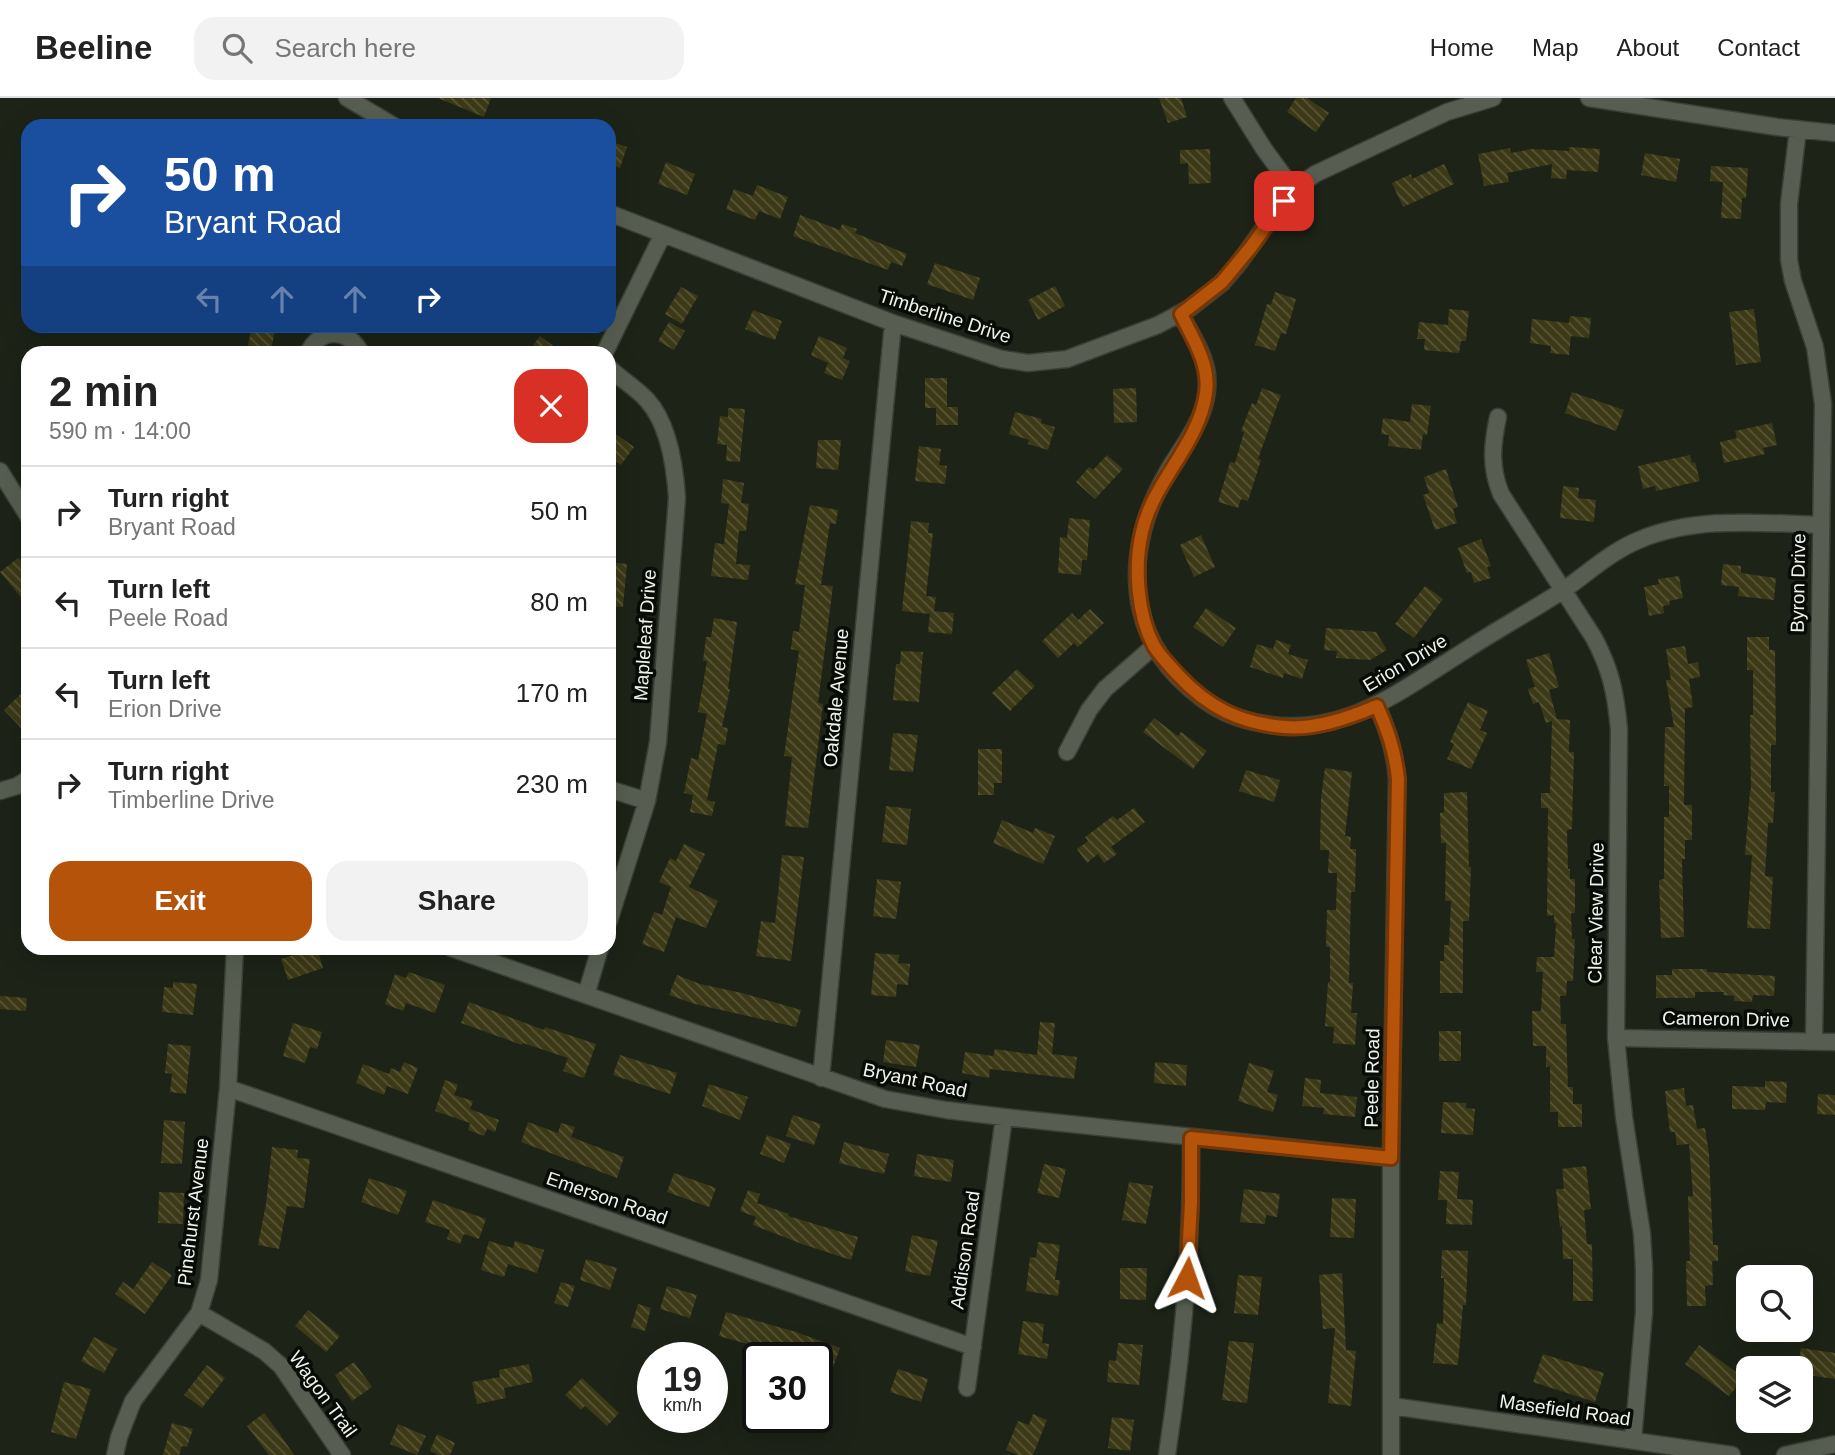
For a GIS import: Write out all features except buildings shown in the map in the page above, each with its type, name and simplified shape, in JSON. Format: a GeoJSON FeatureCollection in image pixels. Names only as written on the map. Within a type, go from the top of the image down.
{"type":"FeatureCollection","features":[{"type":"Feature","properties":{"kind":"street"},"geometry":{"type":"LineString","coordinates":[[347,98],[382,119]]}},
{"type":"Feature","properties":{"kind":"street"},"geometry":{"type":"LineString","coordinates":[[1232,98],[1294,190]]}},
{"type":"Feature","properties":{"kind":"street","name":"Timberline Drive"},"geometry":{"type":"LineString","coordinates":[[616,215],[893,323],[1002,359],[1028,363],[1067,359],[1181,314],[1222,282],[1294,190],[1339,162],[1464,102],[1493,98]]}},
{"type":"Feature","properties":{"kind":"street"},"geometry":{"type":"LineString","coordinates":[[1589,98],[1835,133]]}},
{"type":"Feature","properties":{"kind":"street","name":"Byron Drive"},"geometry":{"type":"LineString","coordinates":[[1798,129],[1789,204],[1788,251],[1793,281],[1815,347],[1829,404],[1820,525],[1814,1041]]}},
{"type":"Feature","properties":{"kind":"street"},"geometry":{"type":"LineString","coordinates":[[616,330],[663,234]]}},
{"type":"Feature","properties":{"kind":"street","name":"Erion Drive"},"geometry":{"type":"LineString","coordinates":[[1181,314],[1204,363],[1207,389],[1199,421],[1149,508],[1138,549],[1139,592],[1154,646],[1171,667],[1205,701],[1224,712],[1251,721],[1286,727],[1331,722],[1377,706],[1637,540],[1707,524],[1820,525]]}},
{"type":"Feature","properties":{"kind":"street","name":"Oakdale Avenue"},"geometry":{"type":"LineString","coordinates":[[821,1078],[893,323]]}},
{"type":"Feature","properties":{"kind":"street"},"geometry":{"type":"LineString","coordinates":[[312,346],[314,342],[331,333],[348,337],[358,346]]}},
{"type":"Feature","properties":{"kind":"street","name":"Mapleleaf Drive"},"geometry":{"type":"LineString","coordinates":[[616,374],[648,401],[664,432],[676,473],[677,498],[658,741],[647,801],[616,899]]}},
{"type":"Feature","properties":{"kind":"street","name":"Clear View Drive"},"geometry":{"type":"LineString","coordinates":[[1498,417],[1492,457],[1501,494],[1564,589],[1606,661],[1617,703],[1616,1038],[1624,1117],[1642,1234],[1644,1268],[1644,1312],[1633,1440]]}},
{"type":"Feature","properties":{"kind":"street"},"geometry":{"type":"LineString","coordinates":[[0,471],[21,505]]}},
{"type":"Feature","properties":{"kind":"street"},"geometry":{"type":"LineString","coordinates":[[1066,752],[1089,710],[1105,689],[1154,646]]}},
{"type":"Feature","properties":{"kind":"street","name":"Peele Road"},"geometry":{"type":"LineString","coordinates":[[1377,706],[1390,734],[1398,779],[1391,1158],[1391,1455]]}},
{"type":"Feature","properties":{"kind":"street"},"geometry":{"type":"LineString","coordinates":[[0,791],[21,782]]}},
{"type":"Feature","properties":{"kind":"street"},"geometry":{"type":"LineString","coordinates":[[616,791],[647,801]]}},
{"type":"Feature","properties":{"kind":"street","name":"Pinehurst Avenue"},"geometry":{"type":"LineString","coordinates":[[115,1455],[133,1401],[199,1313],[209,1280],[228,1088],[234,955]]}},
{"type":"Feature","properties":{"kind":"street","name":"Bryant Road"},"geometry":{"type":"LineString","coordinates":[[472,955],[885,1099],[1004,1117],[1391,1158]]}},
{"type":"Feature","properties":{"kind":"street"},"geometry":{"type":"LineString","coordinates":[[586,995],[598,955]]}},
{"type":"Feature","properties":{"kind":"street","name":"Cameron Drive"},"geometry":{"type":"LineString","coordinates":[[1616,1038],[1835,1042]]}},
{"type":"Feature","properties":{"kind":"street","name":"Emerson Road"},"geometry":{"type":"LineString","coordinates":[[228,1088],[972,1347]]}},
{"type":"Feature","properties":{"kind":"street","name":"Addison Road"},"geometry":{"type":"LineString","coordinates":[[967,1388],[1004,1117]]}},
{"type":"Feature","properties":{"kind":"street"},"geometry":{"type":"LineString","coordinates":[[1167,1455],[1185,1303],[1191,1202],[1191,1138]]}},
{"type":"Feature","properties":{"kind":"street","name":"Wagon Trail"},"geometry":{"type":"LineString","coordinates":[[199,1313],[264,1351],[281,1366],[342,1455]]}},
{"type":"Feature","properties":{"kind":"street","name":"Masefield Road"},"geometry":{"type":"LineString","coordinates":[[1392,1406],[1732,1455]]}},
{"type":"Feature","properties":{"kind":"street"},"geometry":{"type":"LineString","coordinates":[[1785,1455],[1835,1444]]}},
{"type":"Feature","properties":{"kind":"route"},"geometry":{"type":"LineString","coordinates":[[1187,1278],[1191,1138],[1391,1158],[1398,779],[1390,734],[1377,706],[1331,722],[1286,727],[1251,721],[1224,712],[1205,701],[1187,685],[1154,646],[1139,592],[1138,549],[1142,528],[1168,471],[1199,421],[1207,389],[1204,363],[1181,314],[1222,282],[1284,201]]}}]}
